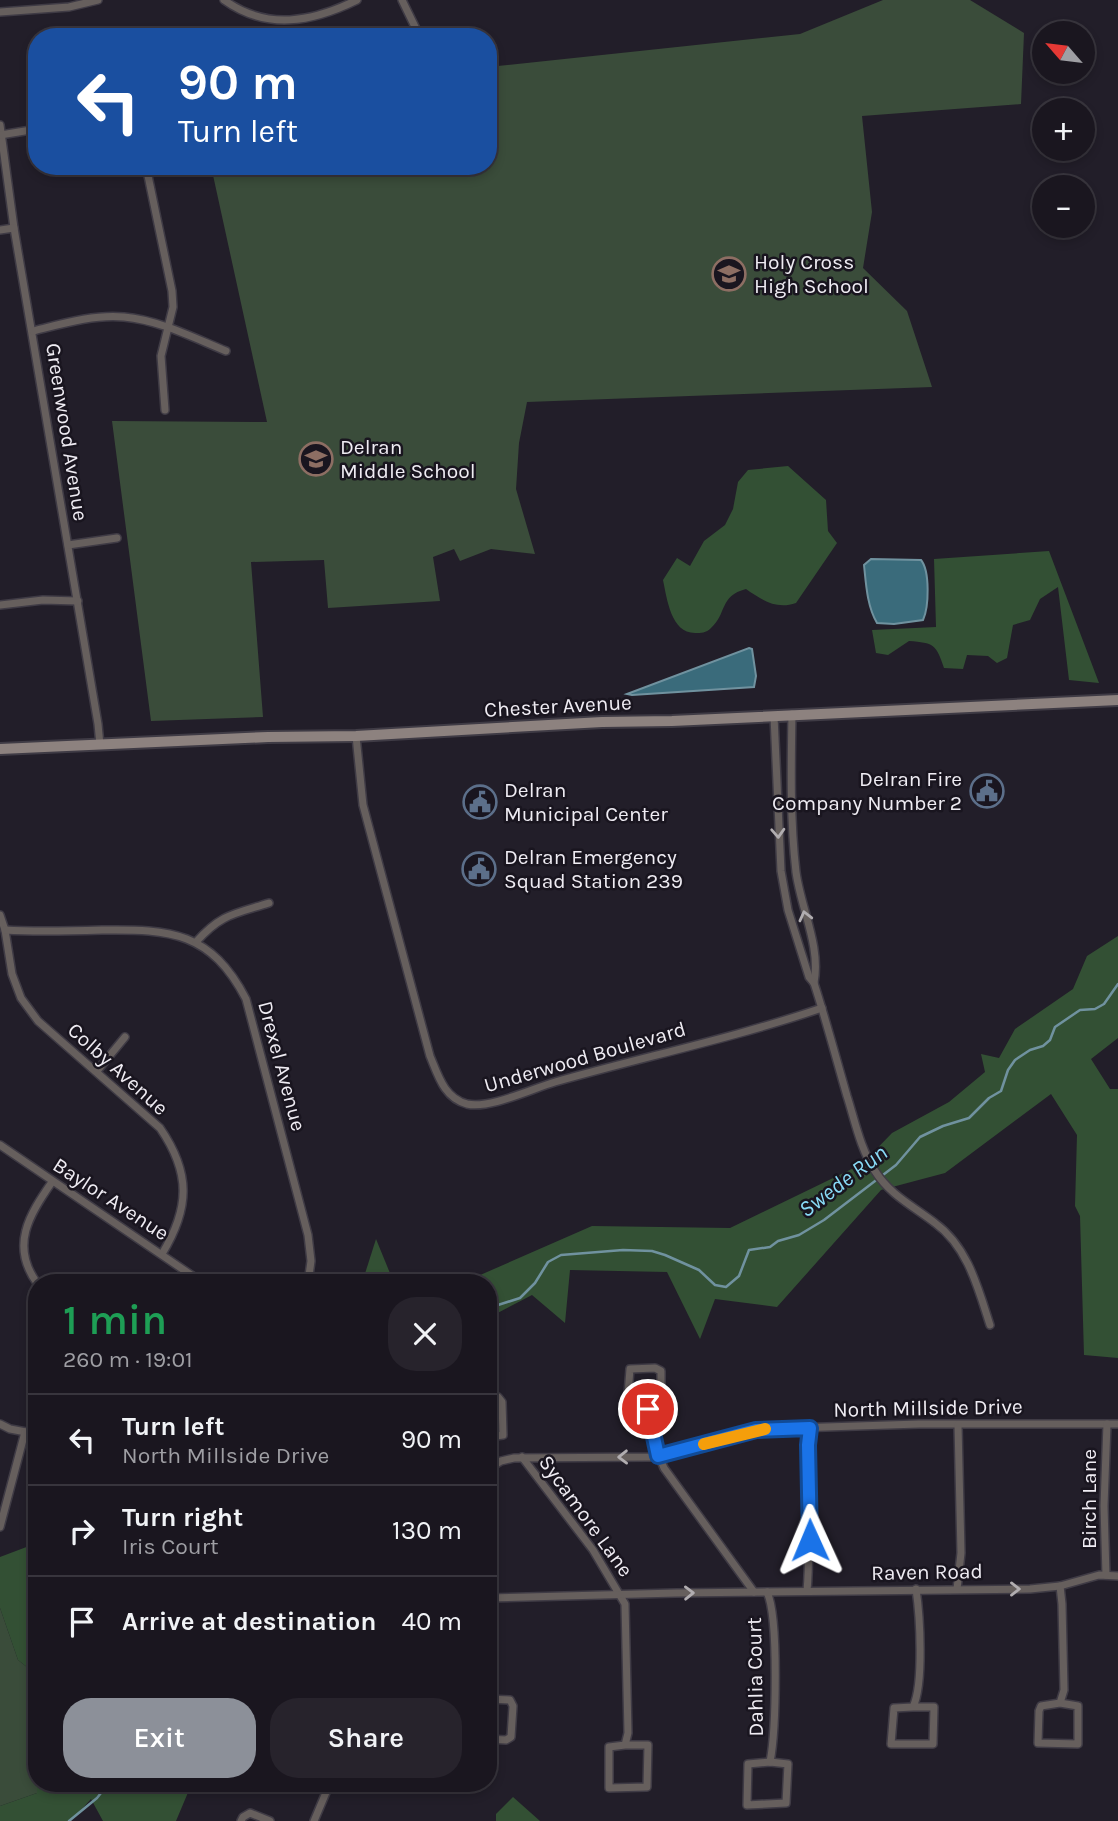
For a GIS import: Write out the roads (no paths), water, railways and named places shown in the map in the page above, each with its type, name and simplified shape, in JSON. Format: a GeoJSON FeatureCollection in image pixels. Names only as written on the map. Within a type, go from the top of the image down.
{"type":"FeatureCollection","features":[{"type":"Feature","properties":{"kind":"street"},"geometry":{"type":"LineString","coordinates":[[0,12],[69,7],[98,0]]}},
{"type":"Feature","properties":{"kind":"street"},"geometry":{"type":"LineString","coordinates":[[224,0],[247,14],[272,20],[302,19],[336,10],[357,0]]}},
{"type":"Feature","properties":{"kind":"street"},"geometry":{"type":"LineString","coordinates":[[402,0],[416,28]]}},
{"type":"Feature","properties":{"kind":"street","name":"Greenwood Avenue"},"geometry":{"type":"LineString","coordinates":[[0,125],[14,228],[99,724],[100,745]]}},
{"type":"Feature","properties":{"kind":"street"},"geometry":{"type":"LineString","coordinates":[[0,135],[28,130]]}},
{"type":"Feature","properties":{"kind":"street"},"geometry":{"type":"LineString","coordinates":[[148,175],[172,291],[173,307],[160,356],[165,410]]}},
{"type":"Feature","properties":{"kind":"street"},"geometry":{"type":"LineString","coordinates":[[0,230],[14,228]]}},
{"type":"Feature","properties":{"kind":"street"},"geometry":{"type":"LineString","coordinates":[[33,331],[96,318],[124,317],[166,327],[226,351]]}},
{"type":"Feature","properties":{"kind":"street"},"geometry":{"type":"LineString","coordinates":[[68,545],[117,538]]}},
{"type":"Feature","properties":{"kind":"street"},"geometry":{"type":"LineString","coordinates":[[0,605],[43,600],[78,601]]}},
{"type":"Feature","properties":{"kind":"street","name":"Chester Avenue"},"geometry":{"type":"LineString","coordinates":[[0,749],[268,737],[356,736],[554,724],[1118,700]]}},
{"type":"Feature","properties":{"kind":"street"},"geometry":{"type":"LineString","coordinates":[[792,714],[796,871],[817,964],[814,983]]}},
{"type":"Feature","properties":{"kind":"street"},"geometry":{"type":"LineString","coordinates":[[774,716],[781,871],[788,910],[809,977],[814,983],[822,1008],[861,1143],[875,1172],[897,1198],[937,1224],[957,1244],[980,1292],[990,1325]]}},
{"type":"Feature","properties":{"kind":"street","name":"Underwood Boulevard"},"geometry":{"type":"LineString","coordinates":[[356,736],[363,805],[369,831],[430,1056],[444,1088],[461,1102],[482,1105],[822,1008]]}},
{"type":"Feature","properties":{"kind":"street"},"geometry":{"type":"LineString","coordinates":[[196,942],[221,918],[269,903]]}},
{"type":"Feature","properties":{"kind":"street","name":"Colby Avenue"},"geometry":{"type":"LineString","coordinates":[[0,915],[12,974],[21,998],[38,1021],[160,1128],[177,1158],[183,1208],[176,1231],[162,1254]]}},
{"type":"Feature","properties":{"kind":"street","name":"Drexel Avenue"},"geometry":{"type":"LineString","coordinates":[[5,930],[148,929],[172,933],[196,942],[226,967],[246,999],[309,1234],[311,1261],[309,1274]]}},
{"type":"Feature","properties":{"kind":"street"},"geometry":{"type":"LineString","coordinates":[[97,1071],[125,1037]]}},
{"type":"Feature","properties":{"kind":"street","name":"Baylor Avenue"},"geometry":{"type":"LineString","coordinates":[[0,1145],[190,1274]]}},
{"type":"Feature","properties":{"kind":"street"},"geometry":{"type":"LineString","coordinates":[[32,1274],[26,1261],[23,1236],[38,1202],[52,1182]]}},
{"type":"Feature","properties":{"kind":"street"},"geometry":{"type":"LineString","coordinates":[[630,1369],[662,1370],[662,1407],[648,1409],[627,1407],[630,1369]]}},
{"type":"Feature","properties":{"kind":"street"},"geometry":{"type":"LineString","coordinates":[[497,1397],[502,1402],[503,1435],[497,1436]]}},
{"type":"Feature","properties":{"kind":"street"},"geometry":{"type":"LineString","coordinates":[[648,1409],[658,1456],[754,1592]]}},
{"type":"Feature","properties":{"kind":"street"},"geometry":{"type":"LineString","coordinates":[[0,1424],[28,1433]]}},
{"type":"Feature","properties":{"kind":"street","name":"Birch Lane"},"geometry":{"type":"LineString","coordinates":[[1106,1575],[1104,1506],[1107,1424]]}},
{"type":"Feature","properties":{"kind":"street","name":"North Millside Drive"},"geometry":{"type":"LineString","coordinates":[[497,1464],[508,1459],[522,1457],[658,1456],[756,1430],[1118,1424]]}},
{"type":"Feature","properties":{"kind":"street"},"geometry":{"type":"LineString","coordinates":[[957,1589],[961,1553],[958,1425]]}},
{"type":"Feature","properties":{"kind":"street"},"geometry":{"type":"LineString","coordinates":[[807,1591],[810,1560],[810,1428]]}},
{"type":"Feature","properties":{"kind":"street"},"geometry":{"type":"LineString","coordinates":[[0,1527],[25,1433]]}},
{"type":"Feature","properties":{"kind":"street","name":"Sycamore Lane"},"geometry":{"type":"LineString","coordinates":[[522,1457],[593,1550],[621,1594]]}},
{"type":"Feature","properties":{"kind":"street","name":"Raven Road"},"geometry":{"type":"LineString","coordinates":[[497,1598],[1030,1589],[1060,1586],[1087,1577],[1118,1576]]}},
{"type":"Feature","properties":{"kind":"street"},"geometry":{"type":"LineString","coordinates":[[1060,1586],[1064,1683],[1060,1703]]}},
{"type":"Feature","properties":{"kind":"street"},"geometry":{"type":"LineString","coordinates":[[913,1707],[920,1688],[916,1590]]}},
{"type":"Feature","properties":{"kind":"street","name":"Dahlia Court"},"geometry":{"type":"LineString","coordinates":[[767,1592],[772,1612],[773,1636],[774,1741],[770,1762]]}},
{"type":"Feature","properties":{"kind":"street"},"geometry":{"type":"LineString","coordinates":[[621,1594],[626,1610],[629,1727],[625,1745]]}},
{"type":"Feature","properties":{"kind":"street"},"geometry":{"type":"LineString","coordinates":[[497,1699],[510,1700],[513,1706],[513,1729],[511,1737],[497,1740]]}},
{"type":"Feature","properties":{"kind":"street"},"geometry":{"type":"LineString","coordinates":[[1060,1703],[1078,1706],[1078,1744],[1038,1743],[1038,1711],[1041,1706],[1060,1703]]}},
{"type":"Feature","properties":{"kind":"street"},"geometry":{"type":"LineString","coordinates":[[913,1707],[934,1707],[933,1744],[891,1744],[894,1708],[913,1707]]}},
{"type":"Feature","properties":{"kind":"street"},"geometry":{"type":"LineString","coordinates":[[625,1745],[648,1745],[647,1787],[609,1788],[609,1747],[625,1745]]}},
{"type":"Feature","properties":{"kind":"street","name":"Dahlia Court"},"geometry":{"type":"LineString","coordinates":[[770,1762],[788,1764],[786,1803],[747,1805],[748,1764],[770,1762]]}},
{"type":"Feature","properties":{"kind":"street"},"geometry":{"type":"LineString","coordinates":[[314,1821],[326,1792]]}},
{"type":"Feature","properties":{"kind":"street"},"geometry":{"type":"LineString","coordinates":[[241,1821],[250,1813],[270,1821]]}},
{"type":"Feature","properties":{"kind":"water"},"geometry":{"type":"Polygon","coordinates":[[[871,559],[921,560],[928,589],[923,620],[894,624],[877,623],[866,587],[864,565],[871,559]]]}},
{"type":"Feature","properties":{"kind":"water"},"geometry":{"type":"Polygon","coordinates":[[[752,649],[756,676],[754,687],[627,694],[752,649]]]}},
{"type":"Feature","properties":{"kind":"waterway","name":"Swede Run"},"geometry":{"type":"LineString","coordinates":[[497,1306],[520,1298],[535,1283],[548,1262],[561,1255],[623,1250],[652,1251],[699,1270],[715,1285],[726,1287],[739,1276],[749,1250],[770,1247],[778,1241],[799,1235],[824,1220],[896,1165],[920,1137],[969,1118],[989,1098],[1001,1091],[1008,1070],[1015,1060],[1030,1050],[1043,1046],[1050,1040],[1055,1027],[1080,1010],[1095,1009],[1104,1004],[1118,984]]}},
{"type":"Feature","properties":{"kind":"waterway","name":"Swede Run"},"geometry":{"type":"LineString","coordinates":[[69,1821],[102,1792]]}},
{"type":"Feature","properties":{"kind":"place","name":"Holy Cross High School"},"geometry":{"type":"Point","coordinates":[729,274]}},
{"type":"Feature","properties":{"kind":"place","name":"Delran Middle School"},"geometry":{"type":"Point","coordinates":[316,459]}},
{"type":"Feature","properties":{"kind":"place","name":"Delran Fire Company Number 2"},"geometry":{"type":"Point","coordinates":[987,791]}},
{"type":"Feature","properties":{"kind":"place","name":"Delran Municipal Center"},"geometry":{"type":"Point","coordinates":[480,802]}},
{"type":"Feature","properties":{"kind":"place","name":"Delran Emergency Squad Station 239"},"geometry":{"type":"Point","coordinates":[479,869]}}]}
